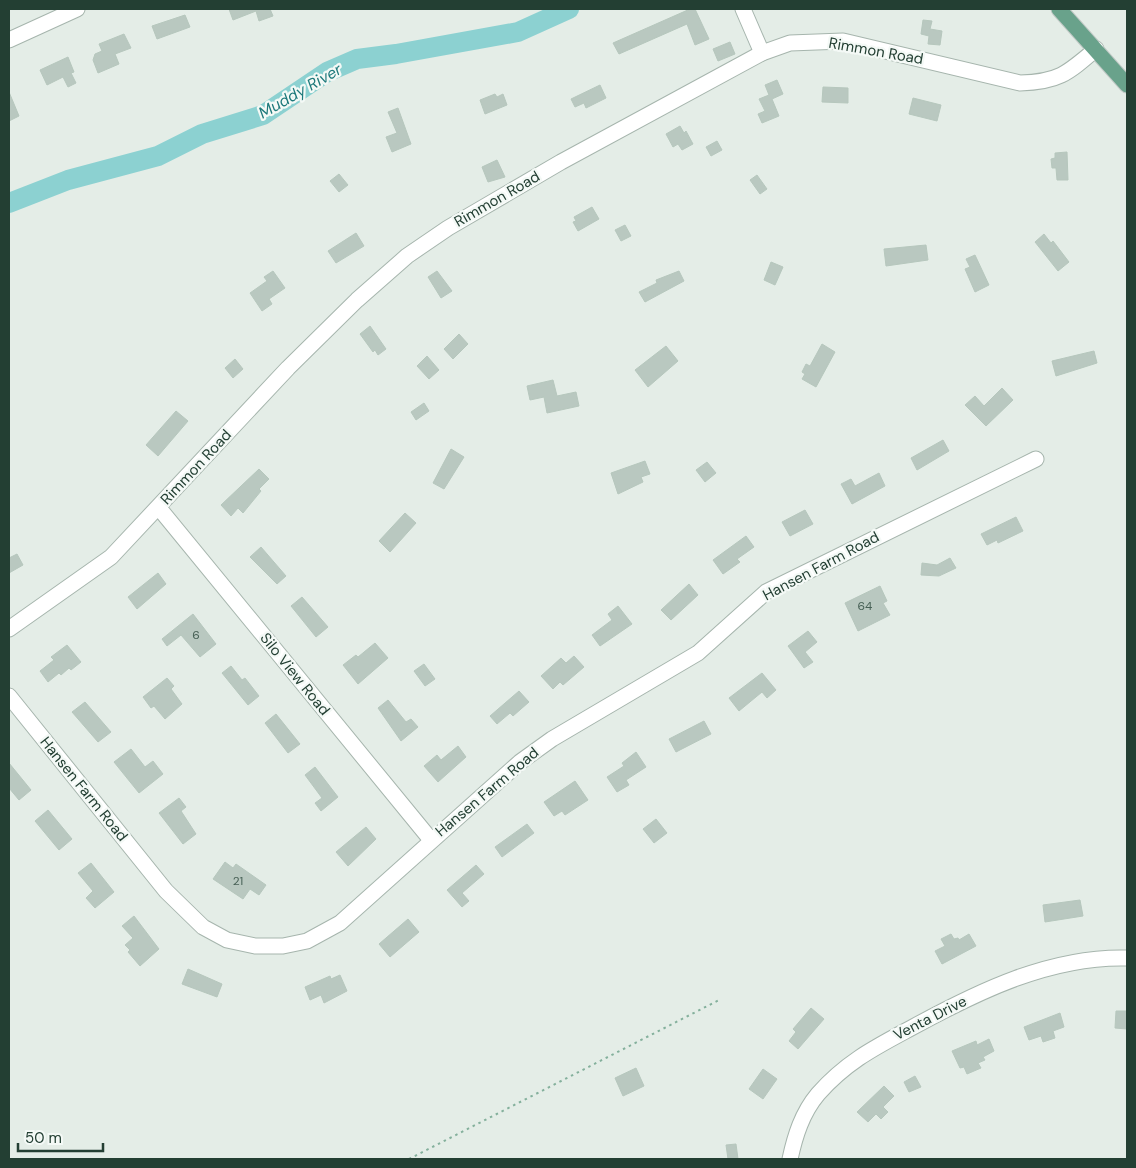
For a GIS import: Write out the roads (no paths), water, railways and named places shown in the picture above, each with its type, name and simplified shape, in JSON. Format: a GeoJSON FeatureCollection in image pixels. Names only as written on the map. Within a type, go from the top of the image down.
{"type":"FeatureCollection","features":[{"type":"Feature","properties":{"kind":"main road"},"geometry":{"type":"LineString","coordinates":[[1059,9],[1127,85]]}},
{"type":"Feature","properties":{"kind":"street"},"geometry":{"type":"LineString","coordinates":[[9,40],[77,9]]}},
{"type":"Feature","properties":{"kind":"street"},"geometry":{"type":"LineString","coordinates":[[743,9],[762,54]]}},
{"type":"Feature","properties":{"kind":"street","name":"Rimmon Road"},"geometry":{"type":"LineString","coordinates":[[9,629],[111,557],[159,508],[288,368],[357,300],[407,256],[448,228],[561,162],[762,54],[790,43],[843,42],[1020,83],[1043,82],[1061,77],[1096,49]]}},
{"type":"Feature","properties":{"kind":"street","name":"Hansen Farm Road"},"geometry":{"type":"LineString","coordinates":[[9,696],[166,891],[203,927],[227,940],[255,946],[283,946],[307,941],[340,922],[520,762],[552,739],[698,653],[766,592],[1036,458]]}},
{"type":"Feature","properties":{"kind":"street","name":"Silo View Road"},"geometry":{"type":"LineString","coordinates":[[159,508],[431,840]]}},
{"type":"Feature","properties":{"kind":"street","name":"Venta Drive"},"geometry":{"type":"LineString","coordinates":[[790,1159],[796,1130],[817,1096],[849,1063],[951,1006],[1013,979],[1055,966],[1103,958],[1127,958]]}},
{"type":"Feature","properties":{"kind":"waterway","name":"Muddy River"},"geometry":{"type":"LineString","coordinates":[[9,203],[68,180],[158,156],[202,134],[263,115],[327,72],[357,59],[396,54],[518,32],[569,9]]}}]}
